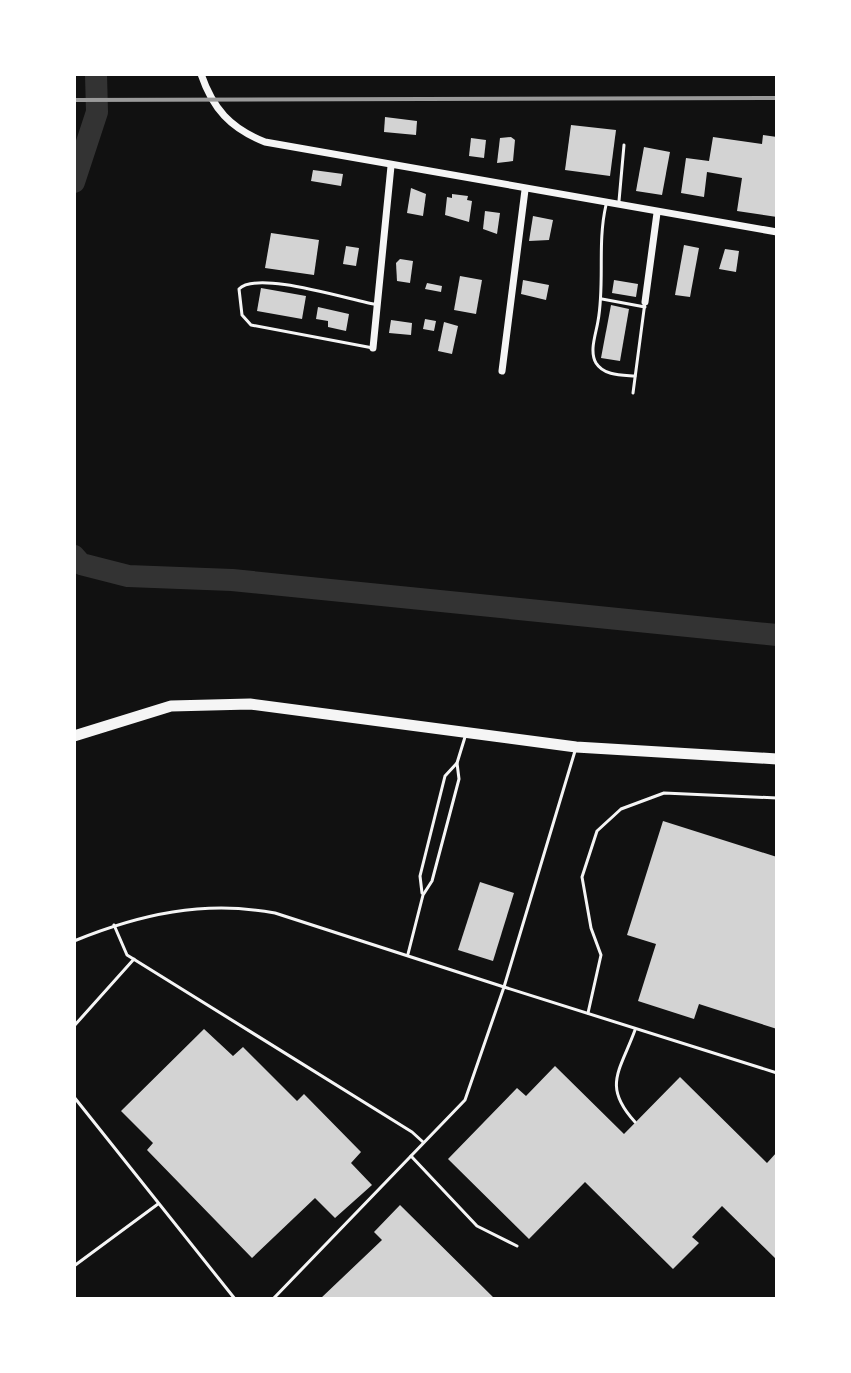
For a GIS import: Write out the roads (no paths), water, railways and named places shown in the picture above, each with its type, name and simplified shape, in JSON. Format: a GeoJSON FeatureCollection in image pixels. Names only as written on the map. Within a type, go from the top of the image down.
{"type":"FeatureCollection","features":[{"type":"Feature","properties":{"kind":"main road"},"geometry":{"type":"LineString","coordinates":[[74,736],[153,710],[217,703],[250,704],[576,747],[777,759]]}},
{"type":"Feature","properties":{"kind":"street"},"geometry":{"type":"LineString","coordinates":[[201,74],[213,106],[248,135],[281,146],[777,232]]}},
{"type":"Feature","properties":{"kind":"street"},"geometry":{"type":"LineString","coordinates":[[373,348],[391,166]]}},
{"type":"Feature","properties":{"kind":"street"},"geometry":{"type":"LineString","coordinates":[[502,371],[525,190]]}},
{"type":"Feature","properties":{"kind":"street"},"geometry":{"type":"LineString","coordinates":[[645,304],[657,213]]}},
{"type":"Feature","properties":{"kind":"lane"},"geometry":{"type":"LineString","coordinates":[[618,206],[624,145]]}},
{"type":"Feature","properties":{"kind":"lane"},"geometry":{"type":"LineString","coordinates":[[606,204],[601,237],[602,299],[592,352],[595,362],[614,375],[635,376]]}},
{"type":"Feature","properties":{"kind":"lane"},"geometry":{"type":"LineString","coordinates":[[373,348],[251,325],[242,315],[239,289],[245,283],[266,280],[378,305]]}},
{"type":"Feature","properties":{"kind":"lane"},"geometry":{"type":"LineString","coordinates":[[602,299],[645,304],[633,393]]}},
{"type":"Feature","properties":{"kind":"lane"},"geometry":{"type":"LineString","coordinates":[[408,955],[423,895],[432,881],[459,779],[457,763],[466,734]]}},
{"type":"Feature","properties":{"kind":"lane"},"geometry":{"type":"LineString","coordinates":[[273,1299],[472,1089],[576,747]]}},
{"type":"Feature","properties":{"kind":"lane"},"geometry":{"type":"LineString","coordinates":[[423,895],[420,876],[445,776],[457,763]]}},
{"type":"Feature","properties":{"kind":"lane"},"geometry":{"type":"LineString","coordinates":[[588,1013],[601,955],[591,928],[582,877],[597,831],[621,809],[664,793],[777,798]]}},
{"type":"Feature","properties":{"kind":"lane"},"geometry":{"type":"LineString","coordinates":[[74,941],[151,914],[202,907],[242,907],[275,913],[777,1073]]}},
{"type":"Feature","properties":{"kind":"lane"},"geometry":{"type":"LineString","coordinates":[[114,925],[127,955],[412,1132],[424,1143]]}},
{"type":"Feature","properties":{"kind":"lane"},"geometry":{"type":"LineString","coordinates":[[74,1026],[134,959]]}},
{"type":"Feature","properties":{"kind":"lane"},"geometry":{"type":"LineString","coordinates":[[635,1030],[615,1086],[619,1104],[635,1122]]}},
{"type":"Feature","properties":{"kind":"lane"},"geometry":{"type":"LineString","coordinates":[[74,1097],[235,1299]]}},
{"type":"Feature","properties":{"kind":"lane"},"geometry":{"type":"LineString","coordinates":[[411,1156],[477,1226],[517,1246]]}},
{"type":"Feature","properties":{"kind":"lane"},"geometry":{"type":"LineString","coordinates":[[74,1266],[158,1204]]}},
{"type":"Feature","properties":{"kind":"waterway"},"geometry":{"type":"LineString","coordinates":[[74,182],[97,112],[96,74]]}},
{"type":"Feature","properties":{"kind":"waterway"},"geometry":{"type":"LineString","coordinates":[[74,556],[81,564],[128,576],[232,580],[777,635]]}},
{"type":"Feature","properties":{"kind":"railway"},"geometry":{"type":"LineString","coordinates":[[74,100],[777,98]]}}]}
